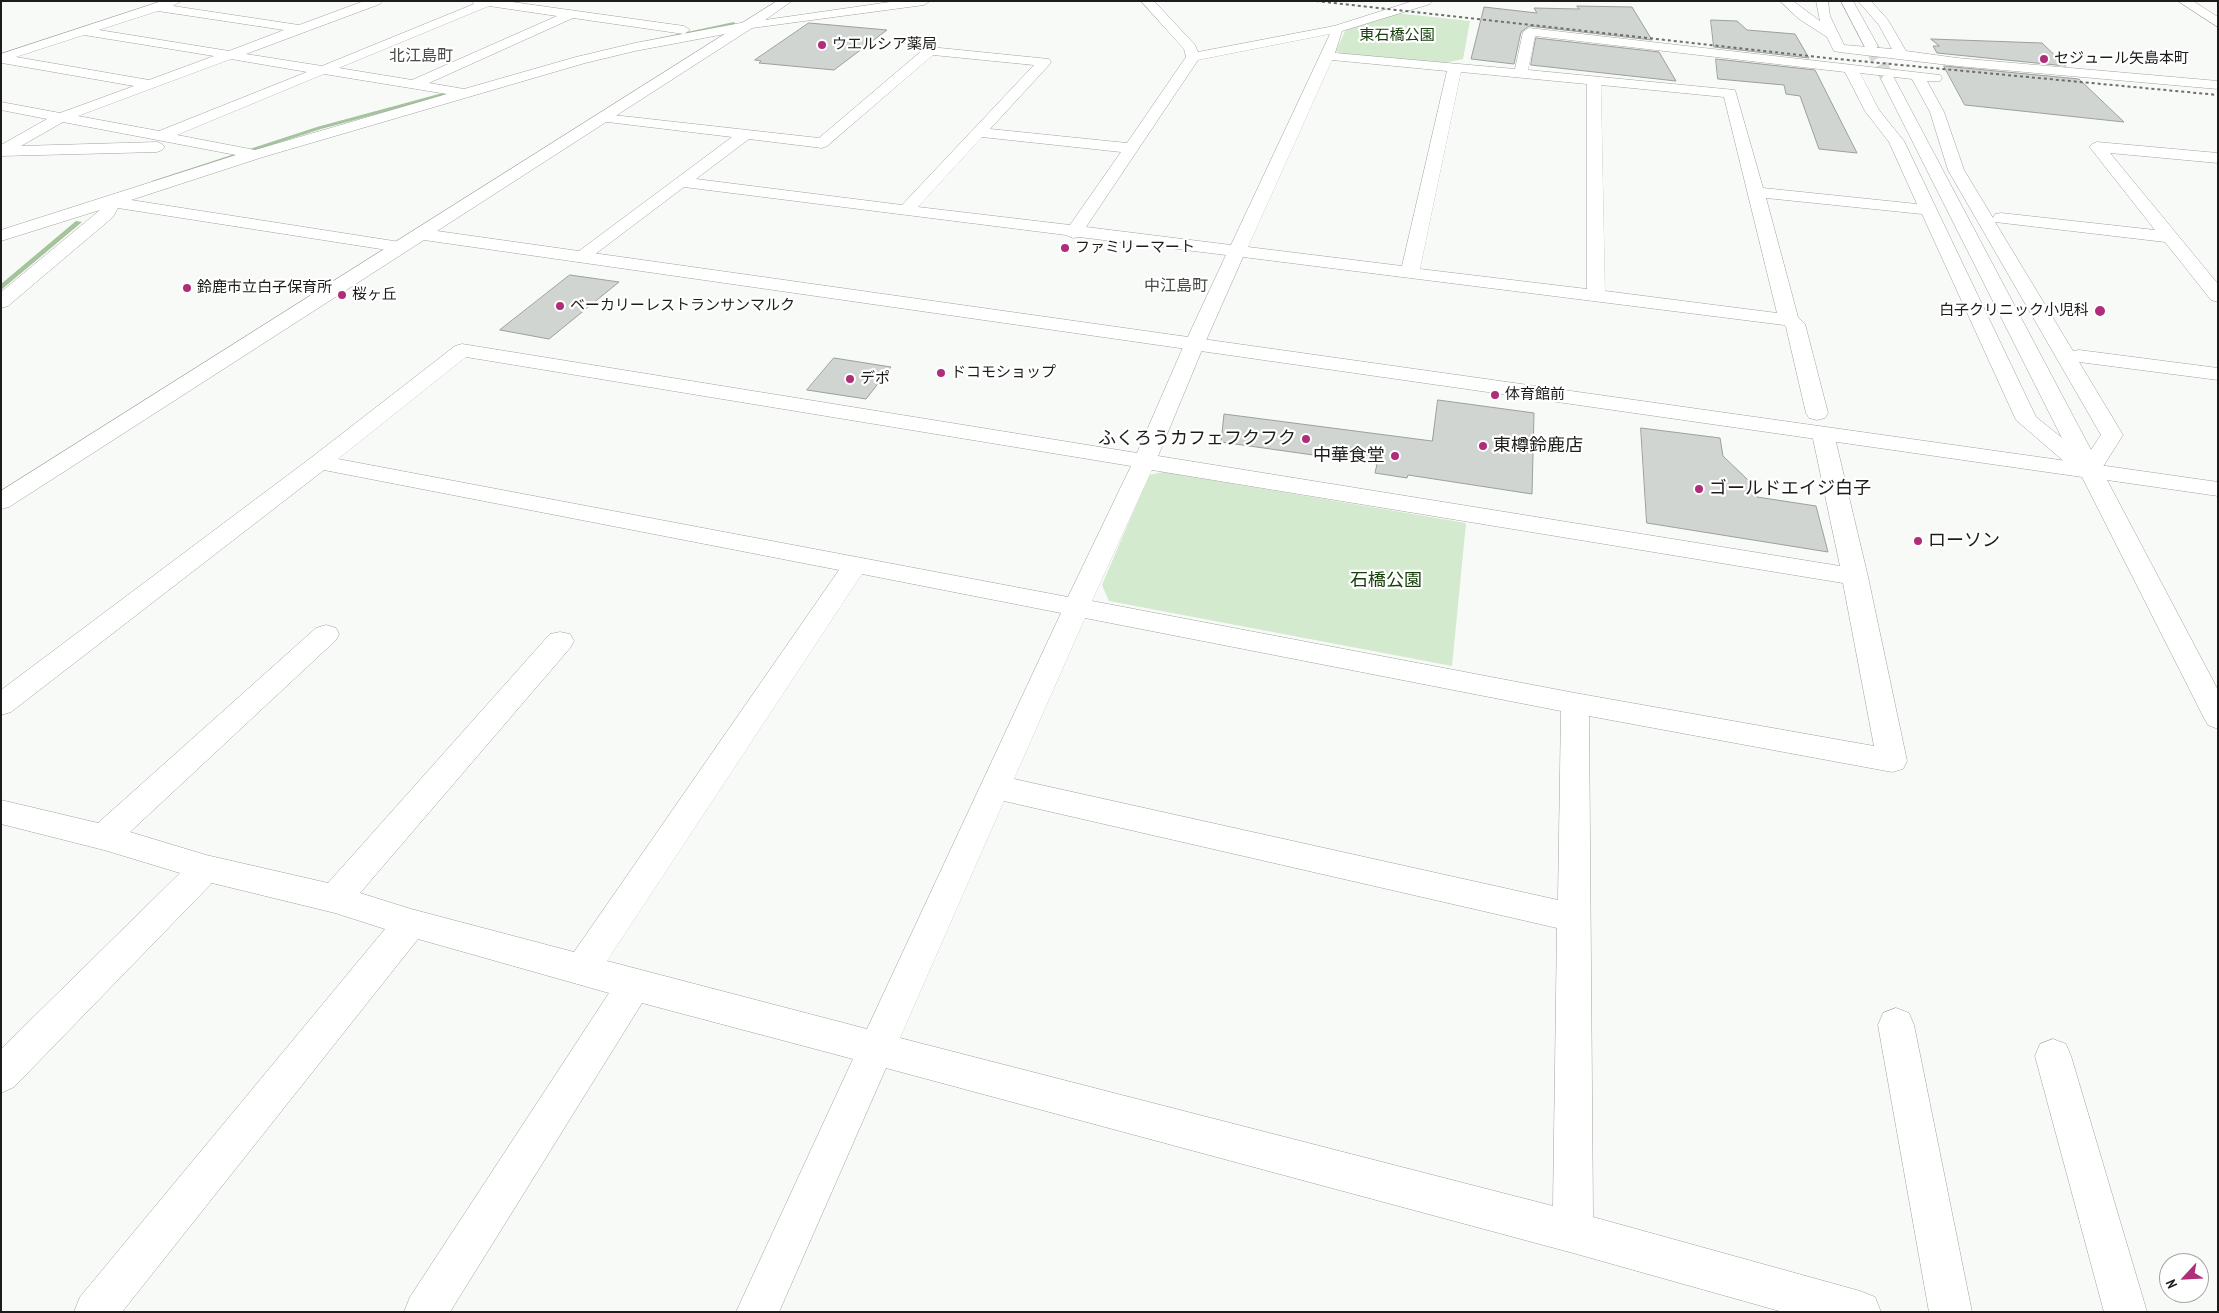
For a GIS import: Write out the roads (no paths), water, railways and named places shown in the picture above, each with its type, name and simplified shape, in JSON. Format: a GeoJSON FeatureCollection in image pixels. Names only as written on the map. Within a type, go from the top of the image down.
{"type":"FeatureCollection","features":[{"type":"Feature","properties":{"kind":"street"},"geometry":{"type":"LineString","coordinates":[[1,58],[175,1]]}},
{"type":"Feature","properties":{"kind":"street"},"geometry":{"type":"LineString","coordinates":[[336,1],[370,3]]}},
{"type":"Feature","properties":{"kind":"street"},"geometry":{"type":"LineString","coordinates":[[1,502],[786,1]]}},
{"type":"Feature","properties":{"kind":"street"},"geometry":{"type":"LineString","coordinates":[[1,236],[113,202],[249,153],[581,60],[694,33],[924,1]]}},
{"type":"Feature","properties":{"kind":"street"},"geometry":{"type":"LineString","coordinates":[[1146,1],[1190,48],[1193,57]]}},
{"type":"Feature","properties":{"kind":"street"},"geometry":{"type":"LineString","coordinates":[[1073,233],[1193,57],[1336,29],[1426,1]]}},
{"type":"Feature","properties":{"kind":"street"},"geometry":{"type":"LineString","coordinates":[[1786,1],[1803,16],[1833,35]]}},
{"type":"Feature","properties":{"kind":"street"},"geometry":{"type":"LineString","coordinates":[[1822,1],[1824,16],[1839,48],[1957,62],[2218,85]]}},
{"type":"Feature","properties":{"kind":"street"},"geometry":{"type":"LineString","coordinates":[[1847,1],[1871,46]]}},
{"type":"Feature","properties":{"kind":"street"},"geometry":{"type":"LineString","coordinates":[[1864,1],[1884,23],[1901,54]]}},
{"type":"Feature","properties":{"kind":"street"},"geometry":{"type":"LineString","coordinates":[[2185,1],[2213,4]]}},
{"type":"Feature","properties":{"kind":"street"},"geometry":{"type":"LineString","coordinates":[[2185,1],[2218,23]]}},
{"type":"Feature","properties":{"kind":"street"},"geometry":{"type":"LineString","coordinates":[[161,136],[486,2],[694,33]]}},
{"type":"Feature","properties":{"kind":"street"},"geometry":{"type":"LineString","coordinates":[[1,151],[62,117],[370,3]]}},
{"type":"Feature","properties":{"kind":"street"},"geometry":{"type":"LineString","coordinates":[[413,85],[594,4]]}},
{"type":"Feature","properties":{"kind":"street"},"geometry":{"type":"LineString","coordinates":[[158,7],[301,29]]}},
{"type":"Feature","properties":{"kind":"street"},"geometry":{"type":"LineString","coordinates":[[757,1312],[1077,606],[1145,461],[1194,345],[1327,56],[1336,34],[1336,29]]}},
{"type":"Feature","properties":{"kind":"street"},"geometry":{"type":"LineString","coordinates":[[82,31],[466,93]]}},
{"type":"Feature","properties":{"kind":"street"},"geometry":{"type":"LineString","coordinates":[[1521,73],[1528,32],[1953,80]]}},
{"type":"Feature","properties":{"kind":"street"},"geometry":{"type":"LineString","coordinates":[[604,118],[822,142],[930,51],[1044,62],[906,210]]}},
{"type":"Feature","properties":{"kind":"street"},"geometry":{"type":"LineString","coordinates":[[1327,56],[1730,93],[1789,320]]}},
{"type":"Feature","properties":{"kind":"street"},"geometry":{"type":"LineString","coordinates":[[1,58],[151,85]]}},
{"type":"Feature","properties":{"kind":"street"},"geometry":{"type":"LineString","coordinates":[[1410,273],[1455,67]]}},
{"type":"Feature","properties":{"kind":"street"},"geometry":{"type":"LineString","coordinates":[[1850,68],[1872,111],[1896,142],[2027,420],[2089,471]]}},
{"type":"Feature","properties":{"kind":"street"},"geometry":{"type":"LineString","coordinates":[[1917,76],[1937,112],[1956,170],[2112,435],[2089,471]]}},
{"type":"Feature","properties":{"kind":"street"},"geometry":{"type":"LineString","coordinates":[[1888,79],[2218,718]]}},
{"type":"Feature","properties":{"kind":"street"},"geometry":{"type":"LineString","coordinates":[[1594,80],[1596,296]]}},
{"type":"Feature","properties":{"kind":"street"},"geometry":{"type":"LineString","coordinates":[[1,106],[249,153]]}},
{"type":"Feature","properties":{"kind":"street"},"geometry":{"type":"LineString","coordinates":[[978,132],[1130,148]]}},
{"type":"Feature","properties":{"kind":"street"},"geometry":{"type":"LineString","coordinates":[[580,257],[746,134]]}},
{"type":"Feature","properties":{"kind":"street"},"geometry":{"type":"LineString","coordinates":[[1,151],[208,145]]}},
{"type":"Feature","properties":{"kind":"street"},"geometry":{"type":"LineString","coordinates":[[2218,158],[2096,147],[2218,296]]}},
{"type":"Feature","properties":{"kind":"street"},"geometry":{"type":"LineString","coordinates":[[320,462],[1575,703],[1892,761],[1855,576],[1820,423],[1795,324],[1789,320],[1073,233],[680,182]]}},
{"type":"Feature","properties":{"kind":"street"},"geometry":{"type":"LineString","coordinates":[[1757,192],[1928,210]]}},
{"type":"Feature","properties":{"kind":"street"},"geometry":{"type":"LineString","coordinates":[[113,202],[400,247]]}},
{"type":"Feature","properties":{"kind":"street"},"geometry":{"type":"LineString","coordinates":[[1,302],[107,213],[113,202]]}},
{"type":"Feature","properties":{"kind":"street"},"geometry":{"type":"LineString","coordinates":[[2001,218],[2171,237]]}},
{"type":"Feature","properties":{"kind":"street"},"geometry":{"type":"LineString","coordinates":[[1,229],[20,230]]}},
{"type":"Feature","properties":{"kind":"street"},"geometry":{"type":"LineString","coordinates":[[421,234],[1194,345],[1820,423],[2089,471],[2218,489]]}},
{"type":"Feature","properties":{"kind":"street"},"geometry":{"type":"LineString","coordinates":[[1,705],[320,462],[462,350],[1855,576]]}},
{"type":"Feature","properties":{"kind":"street"},"geometry":{"type":"LineString","coordinates":[[2079,356],[2218,374]]}},
{"type":"Feature","properties":{"kind":"street"},"geometry":{"type":"LineString","coordinates":[[582,969],[856,564]]}},
{"type":"Feature","properties":{"kind":"street"},"geometry":{"type":"LineString","coordinates":[[104,837],[326,634]]}},
{"type":"Feature","properties":{"kind":"street"},"geometry":{"type":"LineString","coordinates":[[335,898],[560,641]]}},
{"type":"Feature","properties":{"kind":"street"},"geometry":{"type":"LineString","coordinates":[[1574,1232],[1575,703]]}},
{"type":"Feature","properties":{"kind":"street"},"geometry":{"type":"LineString","coordinates":[[995,787],[1574,918]]}},
{"type":"Feature","properties":{"kind":"street"},"geometry":{"type":"LineString","coordinates":[[7,820],[104,837],[206,868],[335,898],[411,923],[634,985],[1574,1232],[1860,1312]]}},
{"type":"Feature","properties":{"kind":"street"},"geometry":{"type":"LineString","coordinates":[[1,1075],[206,868]]}},
{"type":"Feature","properties":{"kind":"street"},"geometry":{"type":"LineString","coordinates":[[95,1312],[411,923]]}},
{"type":"Feature","properties":{"kind":"street"},"geometry":{"type":"LineString","coordinates":[[425,1312],[634,985]]}},
{"type":"Feature","properties":{"kind":"street"},"geometry":{"type":"LineString","coordinates":[[1896,1025],[1951,1312]]}},
{"type":"Feature","properties":{"kind":"street"},"geometry":{"type":"LineString","coordinates":[[2053,1056],[2126,1312]]}},
{"type":"Feature","properties":{"kind":"waterway"},"geometry":{"type":"LineString","coordinates":[[643,42],[734,24]]}},
{"type":"Feature","properties":{"kind":"waterway"},"geometry":{"type":"LineString","coordinates":[[155,181],[319,128],[461,90]]}},
{"type":"Feature","properties":{"kind":"waterway"},"geometry":{"type":"LineString","coordinates":[[1,288],[78,222]]}},
{"type":"Feature","properties":{"kind":"tunnel"},"geometry":{"type":"LineString","coordinates":[[1871,46],[1888,79]]}},
{"type":"Feature","properties":{"kind":"railway"},"geometry":{"type":"LineString","coordinates":[[1316,1],[1827,58],[2218,95]]}},
{"type":"Feature","properties":{"kind":"place","name":"ウエルシア薬局"},"geometry":{"type":"Point","coordinates":[822,45]}},
{"type":"Feature","properties":{"kind":"place","name":"セジュール矢島本町"},"geometry":{"type":"Point","coordinates":[2044,59]}},
{"type":"Feature","properties":{"kind":"place","name":"ファミリーマート"},"geometry":{"type":"Point","coordinates":[1065,248]}},
{"type":"Feature","properties":{"kind":"place","name":"鈴鹿市立白子保育所"},"geometry":{"type":"Point","coordinates":[187,288]}},
{"type":"Feature","properties":{"kind":"place","name":"桜ヶ丘"},"geometry":{"type":"Point","coordinates":[342,295]}},
{"type":"Feature","properties":{"kind":"place","name":"ベーカリーレストランサンマルク"},"geometry":{"type":"Point","coordinates":[560,306]}},
{"type":"Feature","properties":{"kind":"place","name":"白子クリニック小児科"},"geometry":{"type":"Point","coordinates":[2100,311]}},
{"type":"Feature","properties":{"kind":"place","name":"ドコモショップ"},"geometry":{"type":"Point","coordinates":[941,373]}},
{"type":"Feature","properties":{"kind":"place","name":"デポ"},"geometry":{"type":"Point","coordinates":[850,379]}},
{"type":"Feature","properties":{"kind":"place","name":"体育館前"},"geometry":{"type":"Point","coordinates":[1495,395]}},
{"type":"Feature","properties":{"kind":"place","name":"ふくろうカフェフクフク"},"geometry":{"type":"Point","coordinates":[1306,439]}},
{"type":"Feature","properties":{"kind":"place","name":"東樽鈴鹿店"},"geometry":{"type":"Point","coordinates":[1483,446]}},
{"type":"Feature","properties":{"kind":"place","name":"中華食堂"},"geometry":{"type":"Point","coordinates":[1395,456]}},
{"type":"Feature","properties":{"kind":"place","name":"ゴールドエイジ白子"},"geometry":{"type":"Point","coordinates":[1699,489]}},
{"type":"Feature","properties":{"kind":"place","name":"ローソン"},"geometry":{"type":"Point","coordinates":[1918,541]}},
{"type":"Feature","properties":{"kind":"district","name":"北江島町"},"geometry":{"type":"Point","coordinates":[421,56]}},
{"type":"Feature","properties":{"kind":"district","name":"中江島町"},"geometry":{"type":"Point","coordinates":[1176,286]}},
{"type":"Feature","properties":{"kind":"park label","name":"東石橋公園"},"geometry":{"type":"Point","coordinates":[1397,36]}},
{"type":"Feature","properties":{"kind":"park label","name":"石橋公園"},"geometry":{"type":"Point","coordinates":[1386,581]}}]}
